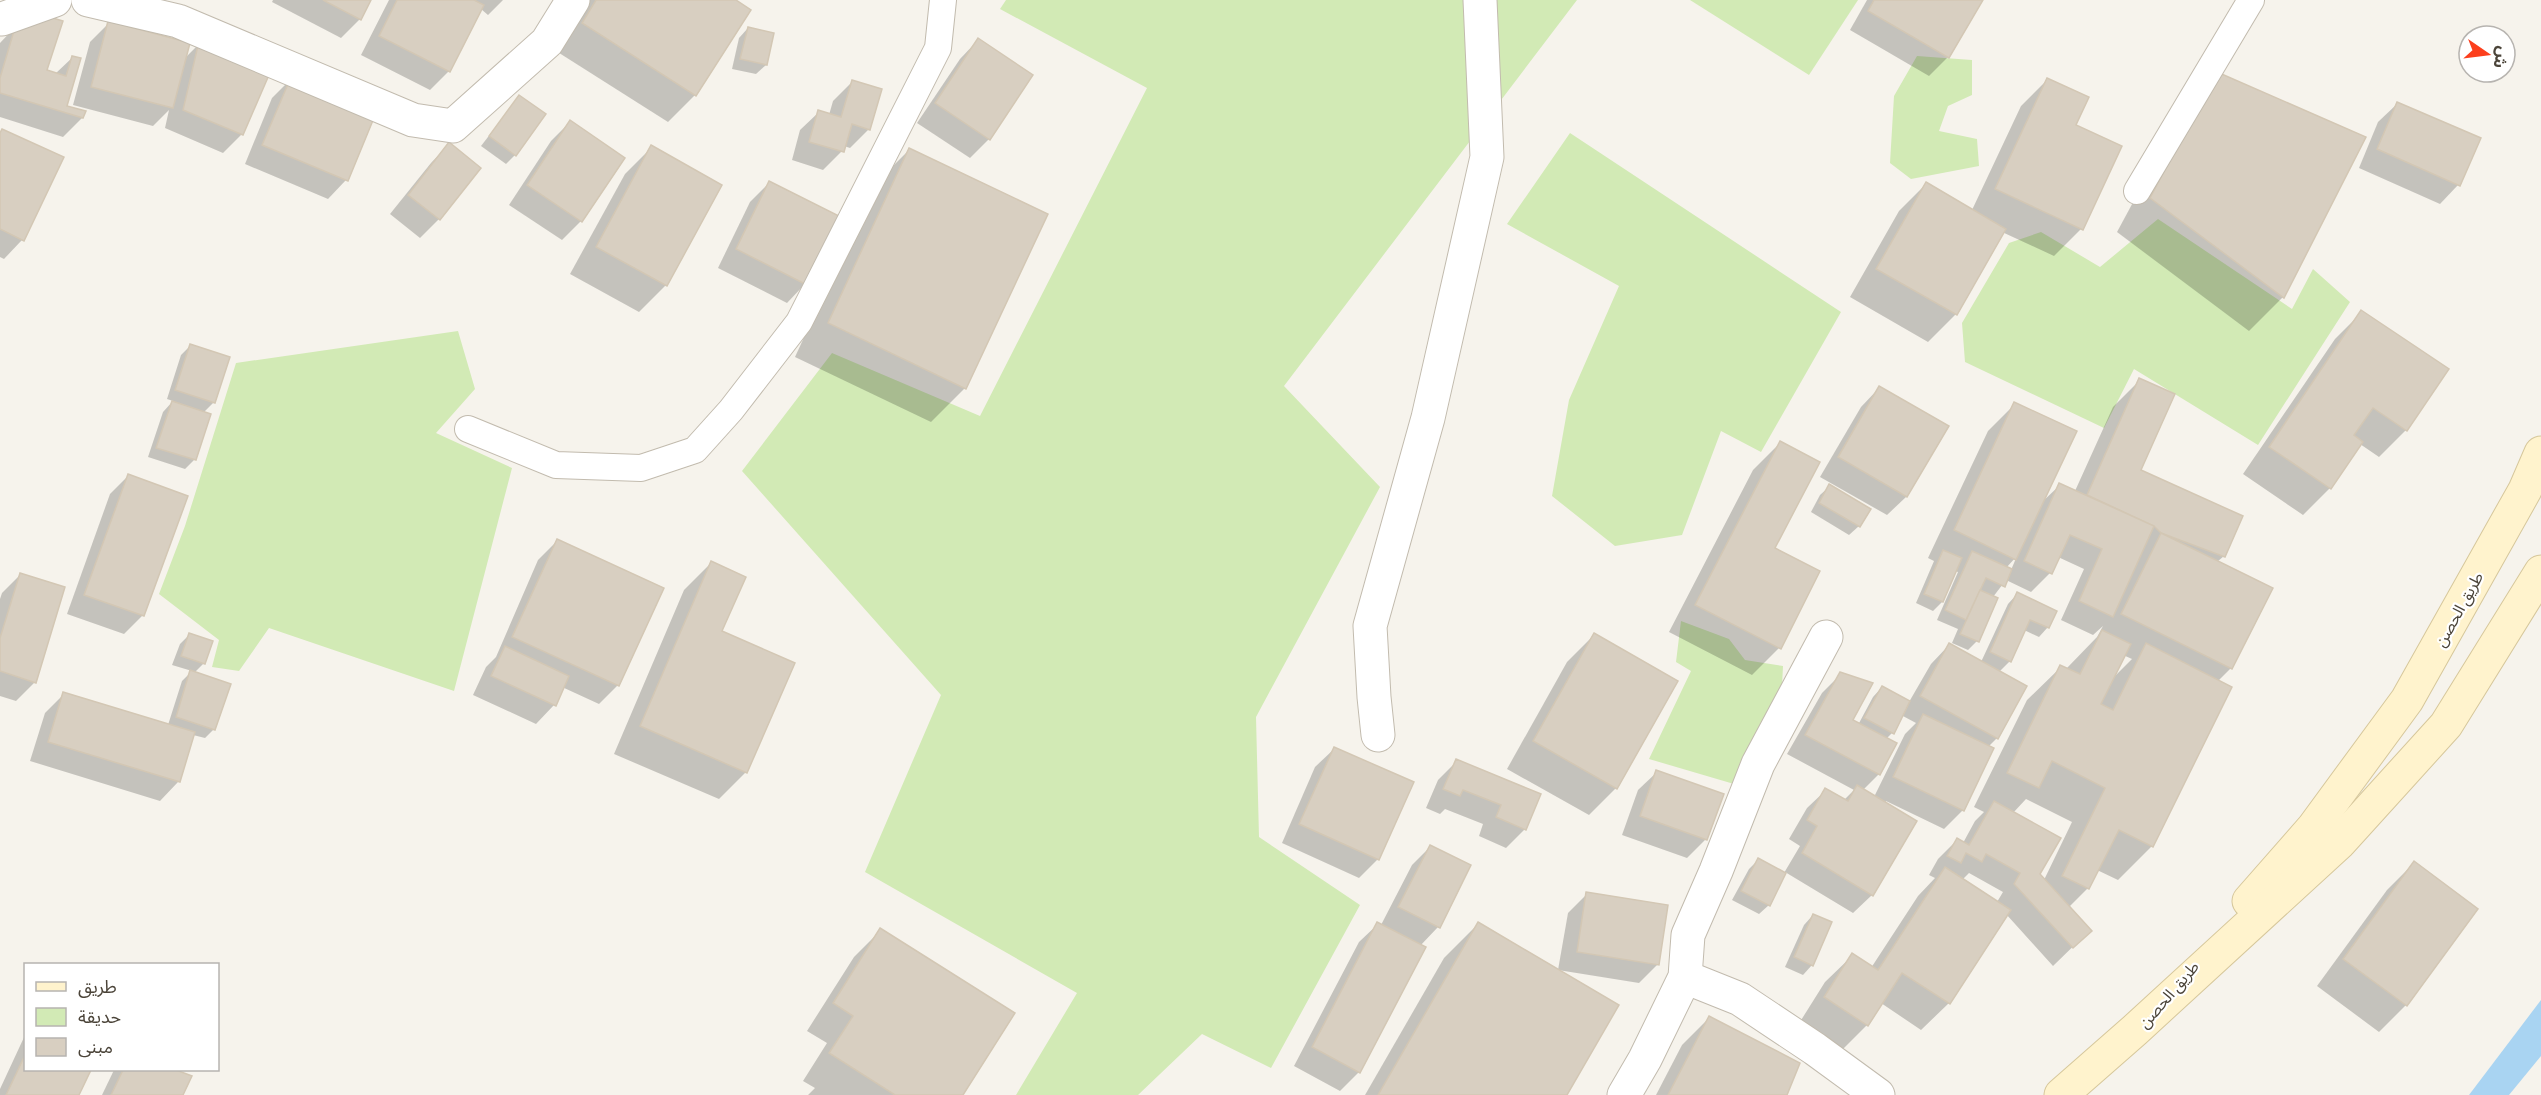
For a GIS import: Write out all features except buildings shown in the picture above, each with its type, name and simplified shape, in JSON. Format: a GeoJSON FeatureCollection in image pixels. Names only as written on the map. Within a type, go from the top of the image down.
{"type":"FeatureCollection","features":[{"type":"Feature","properties":{"kind":"street"},"geometry":{"type":"LineString","coordinates":[[1,20],[55,0]]}},
{"type":"Feature","properties":{"kind":"street"},"geometry":{"type":"LineString","coordinates":[[88,0],[178,21],[413,120],[453,126],[547,42],[573,0]]}},
{"type":"Feature","properties":{"kind":"street"},"geometry":{"type":"LineString","coordinates":[[1378,735],[1370,626],[1428,418],[1487,157],[1480,0]]}},
{"type":"Feature","properties":{"kind":"street","name":"طريق الحصن"},"geometry":{"type":"LineString","coordinates":[[2135,1030],[2313,828],[2407,700],[2525,490],[2541,453]]}},
{"type":"Feature","properties":{"kind":"street","name":"طريق الحصن"},"geometry":{"type":"LineString","coordinates":[[2135,1030],[2340,842],[2446,725],[2541,572]]}},
{"type":"Feature","properties":{"kind":"street"},"geometry":{"type":"LineString","coordinates":[[1624,1095],[1645,1059],[1685,977],[1688,935],[1758,764],[1826,637]]}},
{"type":"Feature","properties":{"kind":"street"},"geometry":{"type":"LineString","coordinates":[[1685,977],[1740,999],[1878,1095]]}},
{"type":"Feature","properties":{"kind":"street"},"geometry":{"type":"LineString","coordinates":[[2061,1095],[2135,1030]]}},
{"type":"Feature","properties":{"kind":"lane"},"geometry":{"type":"LineString","coordinates":[[468,429],[556,465],[640,468],[695,450],[731,410],[799,322],[938,48],[943,0]]}},
{"type":"Feature","properties":{"kind":"lane"},"geometry":{"type":"LineString","coordinates":[[2137,191],[2251,0]]}},
{"type":"Feature","properties":{"kind":"green space"},"geometry":{"type":"Polygon","coordinates":[[[1006,0],[1577,0],[1284,386],[1380,487],[1256,717],[1259,837],[1360,905],[1271,1068],[1202,1034],[1138,1095],[1016,1095],[1077,993],[865,872],[941,695],[742,471],[832,353],[980,416],[1147,88],[1000,9],[1006,0]]]}},
{"type":"Feature","properties":{"kind":"green space"},"geometry":{"type":"Polygon","coordinates":[[[1690,0],[1858,0],[1809,75],[1690,0]]]}},
{"type":"Feature","properties":{"kind":"green space"},"geometry":{"type":"Polygon","coordinates":[[[1917,56],[1972,60],[1972,95],[1948,106],[1939,131],[1977,139],[1979,166],[1911,179],[1890,163],[1894,96],[1917,56]]]}},
{"type":"Feature","properties":{"kind":"green space"},"geometry":{"type":"Polygon","coordinates":[[[1570,133],[1841,312],[1761,452],[1721,431],[1682,535],[1615,546],[1552,496],[1569,400],[1619,286],[1507,224],[1570,133]]]}},
{"type":"Feature","properties":{"kind":"green space"},"geometry":{"type":"Polygon","coordinates":[[[2158,219],[2292,309],[2313,269],[2350,302],[2258,445],[2134,369],[2104,428],[1965,362],[1962,323],[2009,243],[2041,232],[2100,267],[2158,219]]]}},
{"type":"Feature","properties":{"kind":"green space"},"geometry":{"type":"Polygon","coordinates":[[[458,331],[475,389],[436,433],[512,468],[454,691],[269,628],[239,671],[212,667],[219,640],[159,594],[185,526],[236,363],[458,331]]]}},
{"type":"Feature","properties":{"kind":"green space"},"geometry":{"type":"Polygon","coordinates":[[[1681,621],[1729,639],[1745,660],[1783,666],[1782,686],[1734,784],[1649,759],[1691,671],[1676,662],[1681,621]]]}},
{"type":"Feature","properties":{"kind":"water"},"geometry":{"type":"Polygon","coordinates":[[[2541,1000],[2541,1056],[2509,1095],[2469,1095],[2541,1000]]]}}]}
